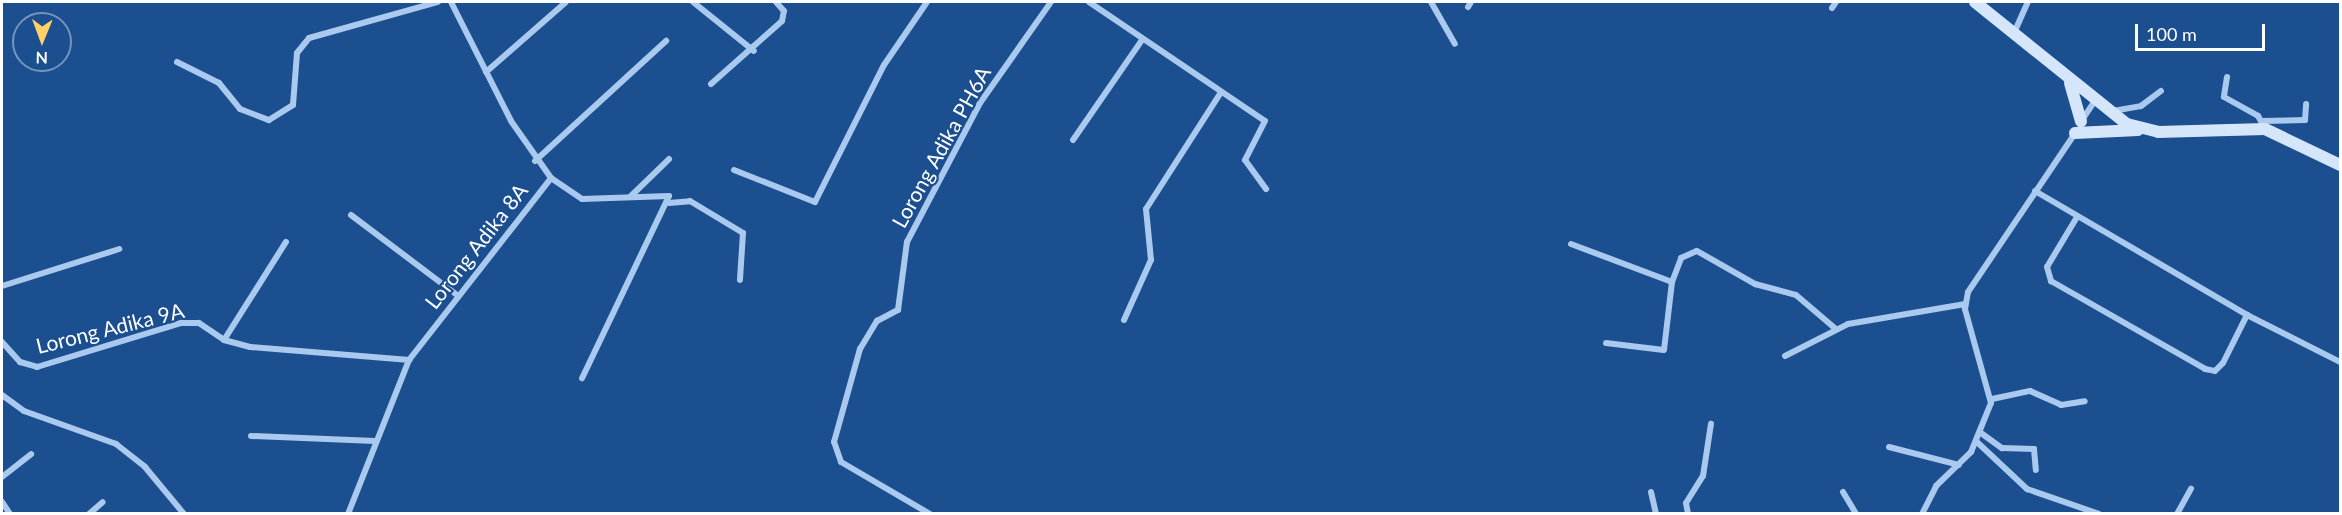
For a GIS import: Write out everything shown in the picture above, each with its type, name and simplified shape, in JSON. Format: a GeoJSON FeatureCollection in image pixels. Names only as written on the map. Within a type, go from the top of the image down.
{"type":"FeatureCollection","features":[{"type":"Feature","properties":{"kind":"street"},"geometry":{"type":"LineString","coordinates":[[177,62],[219,83],[240,109],[269,120],[293,105],[297,53],[309,38],[438,2]]}},
{"type":"Feature","properties":{"kind":"street"},"geometry":{"type":"LineString","coordinates":[[451,2],[535,161],[551,178],[582,199],[664,194],[669,203]]}},
{"type":"Feature","properties":{"kind":"street"},"geometry":{"type":"LineString","coordinates":[[486,72],[567,2]]}},
{"type":"Feature","properties":{"kind":"street"},"geometry":{"type":"LineString","coordinates":[[693,2],[754,51]]}},
{"type":"Feature","properties":{"kind":"street"},"geometry":{"type":"LineString","coordinates":[[711,84],[754,51],[782,21],[784,11],[776,2]]}},
{"type":"Feature","properties":{"kind":"street"},"geometry":{"type":"LineString","coordinates":[[734,170],[815,202],[884,65],[927,2]]}},
{"type":"Feature","properties":{"kind":"street","name":"Lorong Adika PH6A"},"geometry":{"type":"LineString","coordinates":[[930,513],[855,471],[835,453],[860,349],[877,321],[898,310],[903,251],[980,103],[1051,2]]}},
{"type":"Feature","properties":{"kind":"street"},"geometry":{"type":"LineString","coordinates":[[1089,2],[1265,121],[1245,160],[1266,189]]}},
{"type":"Feature","properties":{"kind":"street"},"geometry":{"type":"LineString","coordinates":[[1431,2],[1455,44]]}},
{"type":"Feature","properties":{"kind":"street"},"geometry":{"type":"LineString","coordinates":[[1832,8],[1836,2]]}},
{"type":"Feature","properties":{"kind":"street"},"geometry":{"type":"LineString","coordinates":[[1975,2],[2069,82],[2109,112],[2142,129]]}},
{"type":"Feature","properties":{"kind":"street"},"geometry":{"type":"LineString","coordinates":[[2014,33],[2028,2]]}},
{"type":"Feature","properties":{"kind":"street"},"geometry":{"type":"LineString","coordinates":[[1073,140],[1142,40]]}},
{"type":"Feature","properties":{"kind":"street"},"geometry":{"type":"LineString","coordinates":[[535,161],[666,41]]}},
{"type":"Feature","properties":{"kind":"street"},"geometry":{"type":"LineString","coordinates":[[2227,77],[2224,97],[2263,125],[2340,165]]}},
{"type":"Feature","properties":{"kind":"street"},"geometry":{"type":"LineString","coordinates":[[2069,82],[2078,127]]}},
{"type":"Feature","properties":{"kind":"street"},"geometry":{"type":"LineString","coordinates":[[2109,112],[2141,106],[2161,91]]}},
{"type":"Feature","properties":{"kind":"street"},"geometry":{"type":"LineString","coordinates":[[1124,320],[1151,260],[1146,209],[1159,184],[1221,92]]}},
{"type":"Feature","properties":{"kind":"street"},"geometry":{"type":"LineString","coordinates":[[1785,356],[1836,329],[1965,304],[2035,191],[2095,101]]}},
{"type":"Feature","properties":{"kind":"street"},"geometry":{"type":"LineString","coordinates":[[2078,127],[2142,129],[2263,125],[2306,120],[2306,104]]}},
{"type":"Feature","properties":{"kind":"street"},"geometry":{"type":"LineString","coordinates":[[630,197],[669,159]]}},
{"type":"Feature","properties":{"kind":"street","name":"Lorong Adika 8A"},"geometry":{"type":"LineString","coordinates":[[348,513],[409,360],[457,295],[551,178]]}},
{"type":"Feature","properties":{"kind":"street"},"geometry":{"type":"LineString","coordinates":[[2035,191],[2247,315],[2340,362]]}},
{"type":"Feature","properties":{"kind":"street"},"geometry":{"type":"LineString","coordinates":[[669,203],[690,201],[742,233],[740,280]]}},
{"type":"Feature","properties":{"kind":"street"},"geometry":{"type":"LineString","coordinates":[[582,378],[669,203]]}},
{"type":"Feature","properties":{"kind":"street"},"geometry":{"type":"LineString","coordinates":[[351,215],[457,295]]}},
{"type":"Feature","properties":{"kind":"street"},"geometry":{"type":"LineString","coordinates":[[2077,217],[2047,267],[2051,280],[2061,286],[2205,369],[2215,370],[2223,363],[2247,315]]}},
{"type":"Feature","properties":{"kind":"street"},"geometry":{"type":"LineString","coordinates":[[286,242],[224,340],[409,360]]}},
{"type":"Feature","properties":{"kind":"street"},"geometry":{"type":"LineString","coordinates":[[1571,244],[1672,282]]}},
{"type":"Feature","properties":{"kind":"street"},"geometry":{"type":"LineString","coordinates":[[2,286],[119,249]]}},
{"type":"Feature","properties":{"kind":"street"},"geometry":{"type":"LineString","coordinates":[[1606,343],[1664,350],[1672,282],[1681,258],[1697,251],[1755,284],[1796,295],[1836,329]]}},
{"type":"Feature","properties":{"kind":"street"},"geometry":{"type":"LineString","coordinates":[[1922,513],[1936,486],[1959,465],[1977,442],[1992,399],[1965,304]]}},
{"type":"Feature","properties":{"kind":"street","name":"Lorong Adika 9A"},"geometry":{"type":"LineString","coordinates":[[2,342],[20,362],[36,367],[181,323],[199,323],[224,340]]}},
{"type":"Feature","properties":{"kind":"street"},"geometry":{"type":"LineString","coordinates":[[1992,399],[2030,391],[2061,405],[2085,401]]}},
{"type":"Feature","properties":{"kind":"street"},"geometry":{"type":"LineString","coordinates":[[2,395],[24,411],[116,444],[145,467],[184,513]]}},
{"type":"Feature","properties":{"kind":"street"},"geometry":{"type":"LineString","coordinates":[[1688,513],[1686,504],[1702,476],[1711,424]]}},
{"type":"Feature","properties":{"kind":"street"},"geometry":{"type":"LineString","coordinates":[[1981,433],[2002,448],[2034,449],[2036,470]]}},
{"type":"Feature","properties":{"kind":"street"},"geometry":{"type":"LineString","coordinates":[[251,436],[375,441]]}},
{"type":"Feature","properties":{"kind":"street"},"geometry":{"type":"LineString","coordinates":[[1977,442],[2028,489],[2099,513]]}},
{"type":"Feature","properties":{"kind":"street"},"geometry":{"type":"LineString","coordinates":[[1889,447],[1959,465]]}},
{"type":"Feature","properties":{"kind":"street"},"geometry":{"type":"LineString","coordinates":[[2,477],[31,454]]}},
{"type":"Feature","properties":{"kind":"street"},"geometry":{"type":"LineString","coordinates":[[2177,513],[2191,489]]}},
{"type":"Feature","properties":{"kind":"street"},"geometry":{"type":"LineString","coordinates":[[1651,492],[1656,513]]}},
{"type":"Feature","properties":{"kind":"street"},"geometry":{"type":"LineString","coordinates":[[1844,492],[1856,513]]}},
{"type":"Feature","properties":{"kind":"street"},"geometry":{"type":"LineString","coordinates":[[2,502],[10,513]]}},
{"type":"Feature","properties":{"kind":"street"},"geometry":{"type":"LineString","coordinates":[[89,513],[104,502]]}}]}
